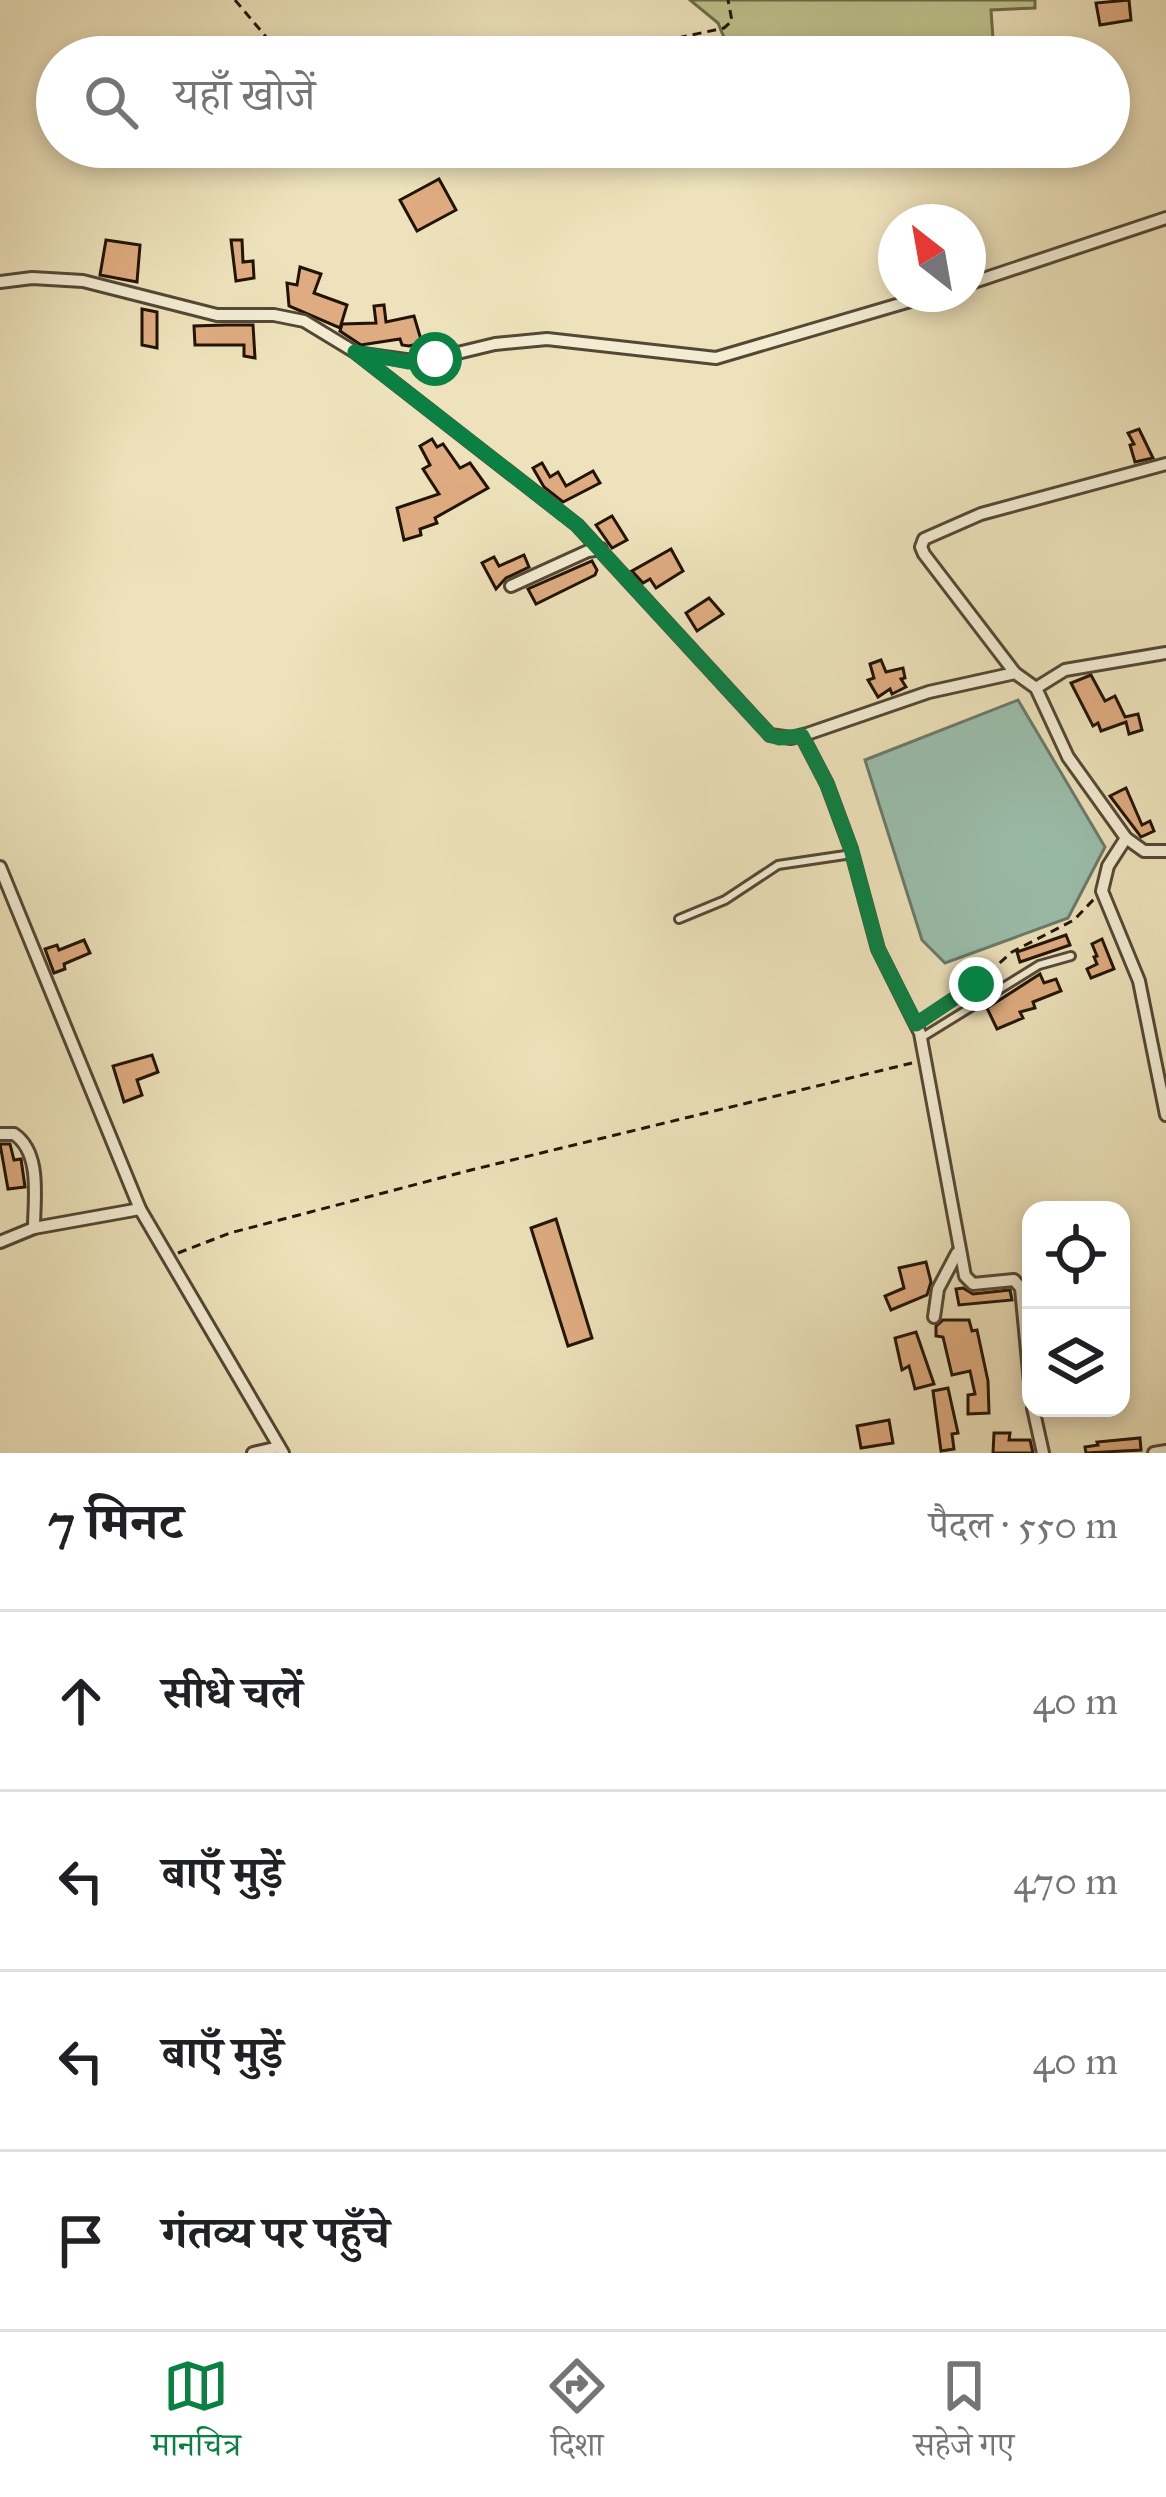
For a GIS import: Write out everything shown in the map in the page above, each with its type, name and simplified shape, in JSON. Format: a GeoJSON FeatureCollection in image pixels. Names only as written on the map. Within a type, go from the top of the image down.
{"type":"FeatureCollection","features":[{"type":"Feature","properties":{"kind":"street"},"geometry":{"type":"LineString","coordinates":[[986,278],[1166,218]]}},
{"type":"Feature","properties":{"kind":"street"},"geometry":{"type":"LineString","coordinates":[[0,282],[64,278],[217,315],[291,317],[355,352],[543,496],[601,549],[756,722],[779,738],[802,736],[929,692],[1015,673]]}},
{"type":"Feature","properties":{"kind":"street"},"geometry":{"type":"LineString","coordinates":[[355,352],[420,362],[495,344],[547,339],[710,358],[878,310]]}},
{"type":"Feature","properties":{"kind":"street"},"geometry":{"type":"LineString","coordinates":[[1166,464],[981,514],[924,539],[924,554],[1015,673],[1036,688],[1068,757],[1126,838],[1144,851],[1166,851]]}},
{"type":"Feature","properties":{"kind":"street"},"geometry":{"type":"LineString","coordinates":[[512,586],[601,549]]}},
{"type":"Feature","properties":{"kind":"street"},"geometry":{"type":"LineString","coordinates":[[1036,688],[1065,670],[1166,652]]}},
{"type":"Feature","properties":{"kind":"street"},"geometry":{"type":"LineString","coordinates":[[802,736],[827,784],[852,854],[878,949],[921,1038],[958,1251],[968,1282],[1015,1280],[1021,1288],[1023,1309]]}},
{"type":"Feature","properties":{"kind":"street"},"geometry":{"type":"LineString","coordinates":[[1126,838],[1108,866],[1102,891],[1139,981],[1166,1115]]}},
{"type":"Feature","properties":{"kind":"street"},"geometry":{"type":"LineString","coordinates":[[0,867],[140,1209],[281,1450],[254,1453]]}},
{"type":"Feature","properties":{"kind":"street"},"geometry":{"type":"LineString","coordinates":[[0,1134],[14,1135],[27,1148],[34,1171],[34,1228]]}},
{"type":"Feature","properties":{"kind":"street"},"geometry":{"type":"LineString","coordinates":[[0,1242],[34,1228],[140,1209]]}},
{"type":"Feature","properties":{"kind":"street"},"geometry":{"type":"LineString","coordinates":[[934,1317],[938,1289],[958,1251]]}},
{"type":"Feature","properties":{"kind":"street"},"geometry":{"type":"LineString","coordinates":[[1035,1417],[1042,1453]]}},
{"type":"Feature","properties":{"kind":"street"},"geometry":{"type":"LineString","coordinates":[[1154,1453],[1166,1450]]}},
{"type":"Feature","properties":{"kind":"lane"},"geometry":{"type":"LineString","coordinates":[[679,919],[724,901],[778,865],[852,854]]}},
{"type":"Feature","properties":{"kind":"lane"},"geometry":{"type":"LineString","coordinates":[[921,1038],[1040,964],[1071,956]]}},
{"type":"Feature","properties":{"kind":"path"},"geometry":{"type":"LineString","coordinates":[[235,0],[265,36]]}},
{"type":"Feature","properties":{"kind":"path"},"geometry":{"type":"LineString","coordinates":[[687,36],[724,28],[732,21],[728,0]]}},
{"type":"Feature","properties":{"kind":"path"},"geometry":{"type":"LineString","coordinates":[[916,1024],[976,984],[1012,952],[1074,920],[1102,891]]}},
{"type":"Feature","properties":{"kind":"path"},"geometry":{"type":"LineString","coordinates":[[166,1258],[230,1233],[471,1169],[924,1060]]}},
{"type":"Feature","properties":{"kind":"green space"},"geometry":{"type":"Polygon","coordinates":[[[690,0],[1035,0],[1035,8],[991,10],[993,36],[723,36],[718,23],[690,0]]]}},
{"type":"Feature","properties":{"kind":"shaded area"},"geometry":{"type":"Polygon","coordinates":[[[1018,700],[1105,847],[1068,918],[945,963],[922,940],[865,760],[1018,700]]]}},
{"type":"Feature","properties":{"kind":"building"},"geometry":{"type":"Polygon","coordinates":[[[1129,0],[1131,20],[1100,25],[1096,3],[1129,0]]]}},
{"type":"Feature","properties":{"kind":"building"},"geometry":{"type":"Polygon","coordinates":[[[439,179],[456,210],[417,231],[400,200],[439,179]]]}},
{"type":"Feature","properties":{"kind":"building"},"geometry":{"type":"Polygon","coordinates":[[[106,240],[140,245],[137,282],[100,275],[106,240]]]}},
{"type":"Feature","properties":{"kind":"building"},"geometry":{"type":"Polygon","coordinates":[[[231,240],[242,240],[243,262],[253,261],[254,278],[236,281],[231,240]]]}},
{"type":"Feature","properties":{"kind":"building"},"geometry":{"type":"Polygon","coordinates":[[[300,267],[321,274],[314,293],[347,305],[340,328],[289,306],[287,283],[297,285],[300,267]]]}},
{"type":"Feature","properties":{"kind":"building"},"geometry":{"type":"Polygon","coordinates":[[[384,305],[386,322],[414,316],[422,343],[402,345],[400,339],[361,345],[340,331],[342,324],[376,323],[374,306],[384,305]]]}},
{"type":"Feature","properties":{"kind":"building"},"geometry":{"type":"Polygon","coordinates":[[[142,309],[157,312],[157,348],[142,345],[142,309]]]}},
{"type":"Feature","properties":{"kind":"building"},"geometry":{"type":"Polygon","coordinates":[[[253,325],[255,358],[244,356],[244,345],[195,345],[194,326],[253,325]]]}},
{"type":"Feature","properties":{"kind":"building"},"geometry":{"type":"Polygon","coordinates":[[[1139,429],[1153,458],[1135,462],[1128,433],[1139,429]]]}},
{"type":"Feature","properties":{"kind":"building"},"geometry":{"type":"Polygon","coordinates":[[[432,439],[437,447],[443,444],[460,468],[470,463],[488,488],[435,518],[437,523],[420,529],[421,535],[404,540],[397,508],[439,494],[423,469],[430,465],[420,446],[432,439]]]}},
{"type":"Feature","properties":{"kind":"building"},"geometry":{"type":"Polygon","coordinates":[[[542,463],[550,477],[558,472],[566,486],[593,471],[600,483],[563,502],[544,487],[533,468],[542,463]]]}},
{"type":"Feature","properties":{"kind":"building"},"geometry":{"type":"Polygon","coordinates":[[[612,516],[627,540],[612,548],[596,525],[612,516]]]}},
{"type":"Feature","properties":{"kind":"building"},"geometry":{"type":"Polygon","coordinates":[[[671,549],[683,571],[656,588],[650,579],[643,583],[632,571],[671,549]]]}},
{"type":"Feature","properties":{"kind":"building"},"geometry":{"type":"Polygon","coordinates":[[[524,555],[529,567],[506,578],[496,589],[482,563],[494,557],[499,566],[524,555]]]}},
{"type":"Feature","properties":{"kind":"building"},"geometry":{"type":"Polygon","coordinates":[[[592,561],[595,575],[536,604],[528,589],[592,561]]]}},
{"type":"Feature","properties":{"kind":"building"},"geometry":{"type":"Polygon","coordinates":[[[709,598],[723,614],[697,631],[686,613],[709,598]]]}},
{"type":"Feature","properties":{"kind":"building"},"geometry":{"type":"Polygon","coordinates":[[[881,660],[886,672],[903,668],[905,678],[901,679],[906,687],[878,697],[868,680],[874,678],[870,664],[881,660]]]}},
{"type":"Feature","properties":{"kind":"building"},"geometry":{"type":"Polygon","coordinates":[[[1091,675],[1105,701],[1115,696],[1125,717],[1138,714],[1142,730],[1129,734],[1126,722],[1101,731],[1098,723],[1093,726],[1071,683],[1091,675]]]}},
{"type":"Feature","properties":{"kind":"building"},"geometry":{"type":"Polygon","coordinates":[[[1126,788],[1142,825],[1150,821],[1154,831],[1141,837],[1110,796],[1126,788]]]}},
{"type":"Feature","properties":{"kind":"building"},"geometry":{"type":"Polygon","coordinates":[[[1066,935],[1070,945],[1020,962],[1017,952],[1066,935]]]}},
{"type":"Feature","properties":{"kind":"building"},"geometry":{"type":"Polygon","coordinates":[[[1102,939],[1114,969],[1091,978],[1087,969],[1097,964],[1092,944],[1102,939]]]}},
{"type":"Feature","properties":{"kind":"building"},"geometry":{"type":"Polygon","coordinates":[[[84,940],[90,953],[54,973],[45,949],[57,945],[59,950],[84,940]]]}},
{"type":"Feature","properties":{"kind":"building"},"geometry":{"type":"Polygon","coordinates":[[[1040,974],[1044,983],[1056,979],[1061,991],[1033,1002],[1035,1008],[1020,1012],[1023,1018],[997,1029],[987,1008],[1040,974]]]}},
{"type":"Feature","properties":{"kind":"building"},"geometry":{"type":"Polygon","coordinates":[[[152,1055],[158,1072],[137,1080],[142,1095],[124,1102],[113,1066],[152,1055]]]}},
{"type":"Feature","properties":{"kind":"building"},"geometry":{"type":"Polygon","coordinates":[[[0,1144],[10,1144],[14,1160],[21,1159],[25,1187],[8,1189],[0,1144]]]}},
{"type":"Feature","properties":{"kind":"building"},"geometry":{"type":"Polygon","coordinates":[[[556,1219],[592,1338],[568,1346],[531,1228],[556,1219]]]}},
{"type":"Feature","properties":{"kind":"building"},"geometry":{"type":"Polygon","coordinates":[[[926,1262],[931,1282],[927,1295],[891,1310],[885,1296],[904,1288],[899,1268],[926,1262]]]}},
{"type":"Feature","properties":{"kind":"building"},"geometry":{"type":"Polygon","coordinates":[[[956,1289],[973,1294],[1010,1290],[1012,1300],[959,1305],[956,1289]]]}},
{"type":"Feature","properties":{"kind":"building"},"geometry":{"type":"Polygon","coordinates":[[[943,1320],[969,1320],[972,1331],[977,1330],[989,1413],[968,1414],[968,1395],[975,1394],[970,1371],[952,1375],[943,1337],[936,1336],[936,1326],[943,1320]]]}},
{"type":"Feature","properties":{"kind":"building"},"geometry":{"type":"Polygon","coordinates":[[[916,1332],[934,1384],[915,1389],[909,1366],[902,1370],[895,1338],[916,1332]]]}},
{"type":"Feature","properties":{"kind":"building"},"geometry":{"type":"Polygon","coordinates":[[[948,1388],[958,1433],[952,1434],[954,1449],[941,1451],[933,1391],[948,1388]]]}},
{"type":"Feature","properties":{"kind":"building"},"geometry":{"type":"Polygon","coordinates":[[[889,1420],[893,1443],[861,1448],[857,1426],[889,1420]]]}},
{"type":"Feature","properties":{"kind":"building"},"geometry":{"type":"Polygon","coordinates":[[[994,1433],[1010,1433],[1009,1440],[1030,1440],[1033,1453],[993,1453],[994,1433]]]}},
{"type":"Feature","properties":{"kind":"building"},"geometry":{"type":"Polygon","coordinates":[[[1140,1438],[1141,1450],[1086,1453],[1085,1447],[1097,1442],[1140,1438]]]}},
{"type":"Feature","properties":{"kind":"route"},"geometry":{"type":"LineString","coordinates":[[435,359],[408,362],[355,352],[577,525],[770,735],[802,736],[827,784],[851,849],[878,949],[916,1024],[976,984]]}}]}
